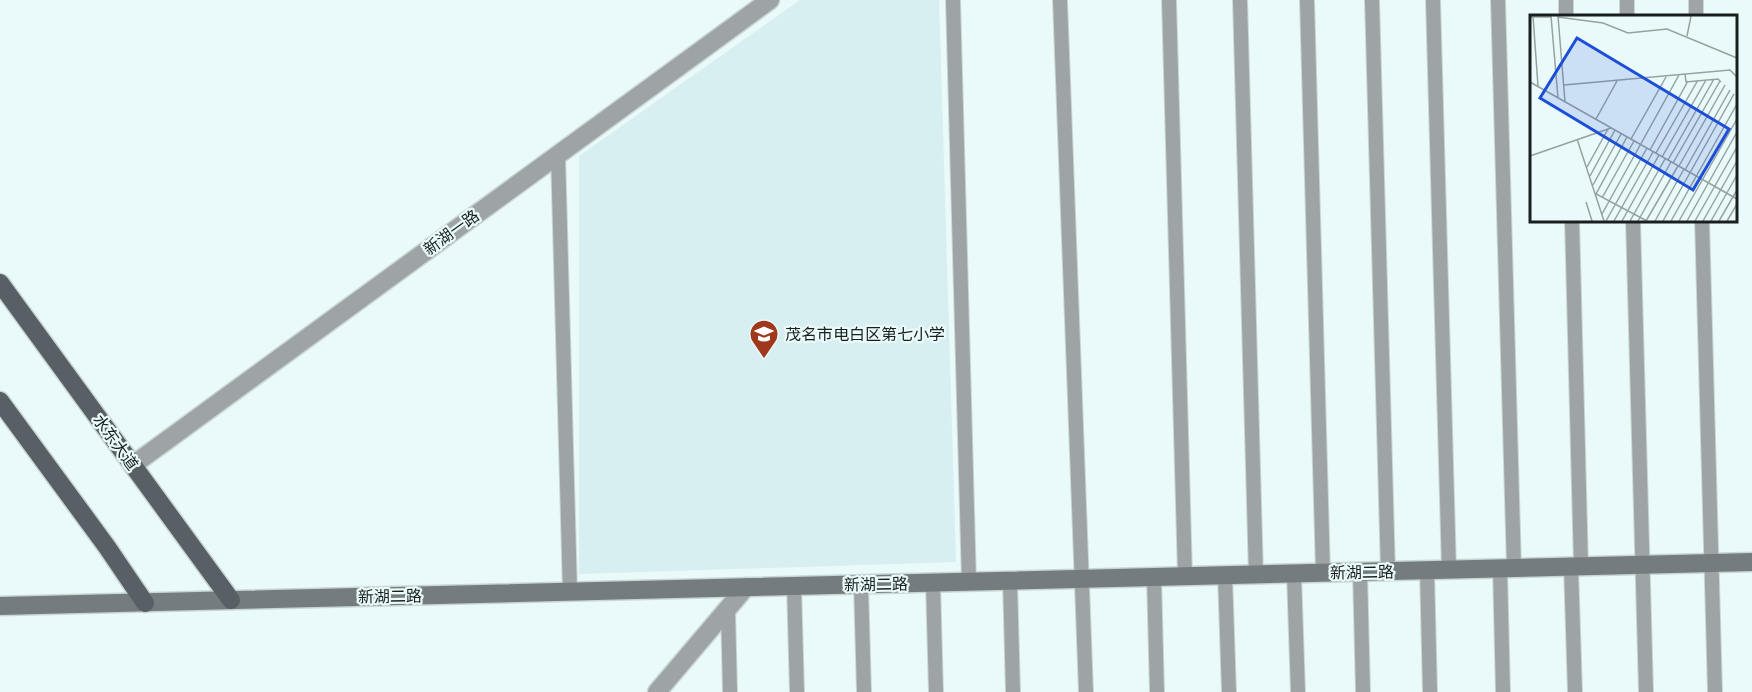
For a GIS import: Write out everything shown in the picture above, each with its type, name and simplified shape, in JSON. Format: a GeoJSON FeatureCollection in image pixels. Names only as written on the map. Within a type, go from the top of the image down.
{"type":"FeatureCollection","features":[{"type":"Feature","properties":{"kind":"main road","name":"水东大道"},"geometry":{"type":"LineString","coordinates":[[0,283],[231,600]]}},
{"type":"Feature","properties":{"kind":"main road"},"geometry":{"type":"LineString","coordinates":[[0,400],[145,603]]}},
{"type":"Feature","properties":{"kind":"main road","name":"新湖二路"},"geometry":{"type":"LineString","coordinates":[[0,606],[1752,562]]}},
{"type":"Feature","properties":{"kind":"street","name":"新湖一路"},"geometry":{"type":"LineString","coordinates":[[133,465],[770,0]]}},
{"type":"Feature","properties":{"kind":"street"},"geometry":{"type":"LineString","coordinates":[[657,692],[746,587]]}},
{"type":"Feature","properties":{"kind":"lane"},"geometry":{"type":"LineString","coordinates":[[953,0],[969,582]]}},
{"type":"Feature","properties":{"kind":"lane"},"geometry":{"type":"LineString","coordinates":[[1060,0],[1086,692]]}},
{"type":"Feature","properties":{"kind":"lane"},"geometry":{"type":"LineString","coordinates":[[1169,0],[1185,576]]}},
{"type":"Feature","properties":{"kind":"lane"},"geometry":{"type":"LineString","coordinates":[[1240,0],[1256,575]]}},
{"type":"Feature","properties":{"kind":"lane"},"geometry":{"type":"LineString","coordinates":[[1307,0],[1323,573]]}},
{"type":"Feature","properties":{"kind":"lane"},"geometry":{"type":"LineString","coordinates":[[1372,0],[1388,571]]}},
{"type":"Feature","properties":{"kind":"lane"},"geometry":{"type":"LineString","coordinates":[[1433,0],[1449,570]]}},
{"type":"Feature","properties":{"kind":"lane"},"geometry":{"type":"LineString","coordinates":[[1498,0],[1507,568],[1503,692]]}},
{"type":"Feature","properties":{"kind":"lane"},"geometry":{"type":"LineString","coordinates":[[558,154],[570,592]]}},
{"type":"Feature","properties":{"kind":"lane"},"geometry":{"type":"LineString","coordinates":[[1572,222],[1575,692]]}},
{"type":"Feature","properties":{"kind":"lane"},"geometry":{"type":"LineString","coordinates":[[1633,222],[1646,692]]}},
{"type":"Feature","properties":{"kind":"lane"},"geometry":{"type":"LineString","coordinates":[[1702,222],[1715,692]]}},
{"type":"Feature","properties":{"kind":"lane"},"geometry":{"type":"LineString","coordinates":[[1427,570],[1430,692]]}},
{"type":"Feature","properties":{"kind":"lane"},"geometry":{"type":"LineString","coordinates":[[1360,572],[1363,692]]}},
{"type":"Feature","properties":{"kind":"lane"},"geometry":{"type":"LineString","coordinates":[[1294,574],[1298,692]]}},
{"type":"Feature","properties":{"kind":"lane"},"geometry":{"type":"LineString","coordinates":[[1225,575],[1228,692]]}},
{"type":"Feature","properties":{"kind":"lane"},"geometry":{"type":"LineString","coordinates":[[1154,577],[1157,692]]}},
{"type":"Feature","properties":{"kind":"lane"},"geometry":{"type":"LineString","coordinates":[[1010,581],[1013,692]]}},
{"type":"Feature","properties":{"kind":"lane"},"geometry":{"type":"LineString","coordinates":[[933,583],[936,692]]}},
{"type":"Feature","properties":{"kind":"lane"},"geometry":{"type":"LineString","coordinates":[[861,585],[864,692]]}},
{"type":"Feature","properties":{"kind":"lane"},"geometry":{"type":"LineString","coordinates":[[794,586],[797,692]]}},
{"type":"Feature","properties":{"kind":"lane"},"geometry":{"type":"LineString","coordinates":[[728,609],[730,692]]}},
{"type":"Feature","properties":{"kind":"shaded area","name":"茂名市电白区第七小学"},"geometry":{"type":"Polygon","coordinates":[[[800,0],[939,0],[956,562],[579,574],[579,156],[800,0]]]}},
{"type":"Feature","properties":{"kind":"place","name":"茂名市电白区第七小学"},"geometry":{"type":"Point","coordinates":[764,360]}}]}
